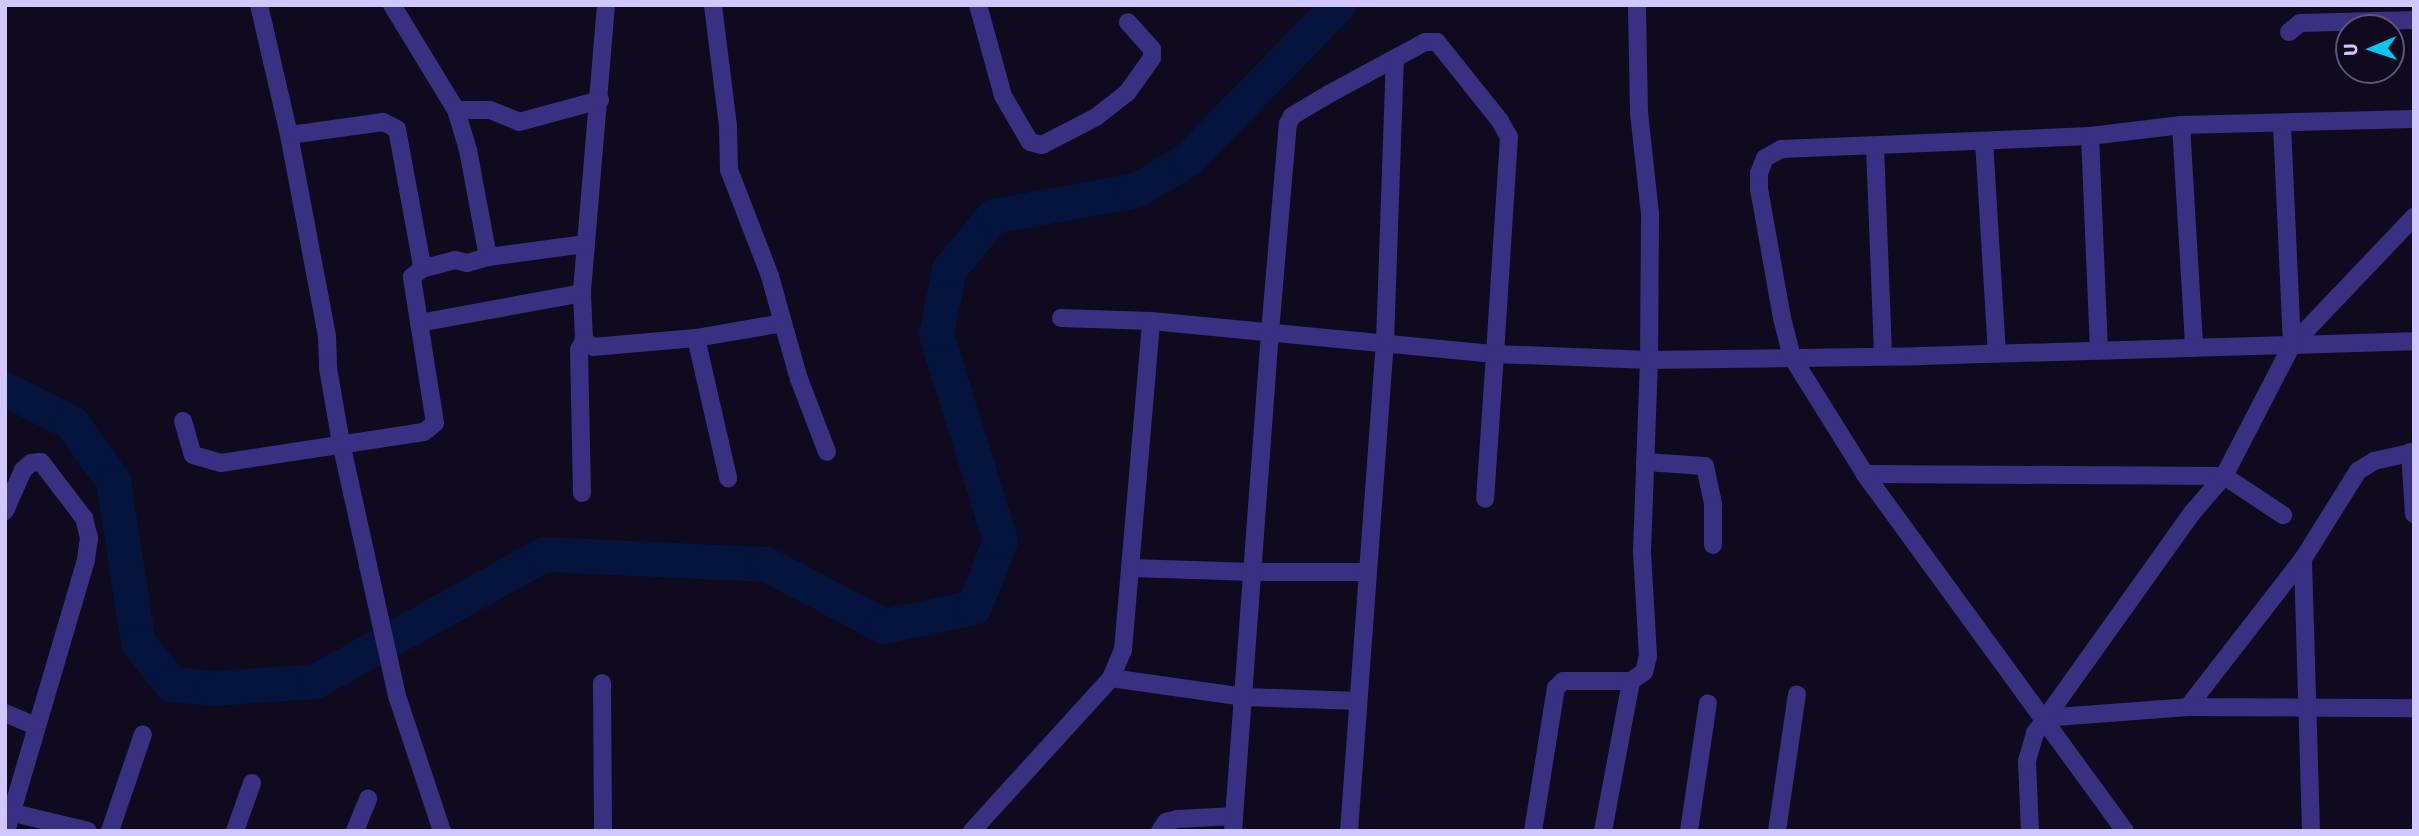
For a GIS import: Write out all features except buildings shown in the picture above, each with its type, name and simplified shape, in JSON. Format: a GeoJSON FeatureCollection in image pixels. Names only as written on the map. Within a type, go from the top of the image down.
{"type":"FeatureCollection","features":[{"type":"Feature","properties":{"kind":"street"},"geometry":{"type":"LineString","coordinates":[[259,5],[289,135],[327,336],[328,368],[341,443],[397,696],[442,831]]}},
{"type":"Feature","properties":{"kind":"street"},"geometry":{"type":"LineString","coordinates":[[392,5],[456,110],[468,150],[488,257]]}},
{"type":"Feature","properties":{"kind":"street"},"geometry":{"type":"LineString","coordinates":[[582,493],[579,350],[584,340],[582,293],[585,244],[600,100],[606,5]]}},
{"type":"Feature","properties":{"kind":"street"},"geometry":{"type":"LineString","coordinates":[[713,5],[728,126],[729,170],[770,276],[799,379],[827,452]]}},
{"type":"Feature","properties":{"kind":"street"},"geometry":{"type":"LineString","coordinates":[[978,5],[1003,96],[1030,142],[1042,145],[1096,117],[1127,93],[1152,58],[1152,50],[1128,22]]}},
{"type":"Feature","properties":{"kind":"street"},"geometry":{"type":"LineString","coordinates":[[1533,831],[1556,688],[1563,681],[1631,681],[1644,672],[1648,656],[1642,551],[1649,360],[1650,214],[1638,100],[1637,5]]}},
{"type":"Feature","properties":{"kind":"street"},"geometry":{"type":"LineString","coordinates":[[2289,32],[2300,23],[2414,20]]}},
{"type":"Feature","properties":{"kind":"street"},"geometry":{"type":"LineString","coordinates":[[1160,831],[1166,822],[1178,819],[1234,823],[1269,332],[1289,124],[1292,116],[1425,41],[1437,42],[1500,121],[1509,137],[1485,499]]}},
{"type":"Feature","properties":{"kind":"street"},"geometry":{"type":"LineString","coordinates":[[1349,831],[1385,342],[1395,59]]}},
{"type":"Feature","properties":{"kind":"street"},"geometry":{"type":"LineString","coordinates":[[456,110],[490,110],[519,122],[600,100]]}},
{"type":"Feature","properties":{"kind":"street"},"geometry":{"type":"LineString","coordinates":[[2125,831],[1865,474],[1792,357],[1782,318],[1759,189],[1759,173],[1765,158],[1781,149],[2090,136],[2181,125],[2414,119]]}},
{"type":"Feature","properties":{"kind":"street"},"geometry":{"type":"LineString","coordinates":[[289,135],[383,122],[397,129],[422,269]]}},
{"type":"Feature","properties":{"kind":"street"},"geometry":{"type":"LineString","coordinates":[[2282,123],[2292,345]]}},
{"type":"Feature","properties":{"kind":"street"},"geometry":{"type":"LineString","coordinates":[[2181,125],[2194,345]]}},
{"type":"Feature","properties":{"kind":"street"},"geometry":{"type":"LineString","coordinates":[[2090,136],[2099,350]]}},
{"type":"Feature","properties":{"kind":"street"},"geometry":{"type":"LineString","coordinates":[[1984,141],[1997,354]]}},
{"type":"Feature","properties":{"kind":"street"},"geometry":{"type":"LineString","coordinates":[[1875,146],[1883,357]]}},
{"type":"Feature","properties":{"kind":"street"},"geometry":{"type":"LineString","coordinates":[[2030,831],[2026,761],[2043,718],[2064,694],[2192,513],[2224,477],[2292,345],[2414,217]]}},
{"type":"Feature","properties":{"kind":"street"},"geometry":{"type":"LineString","coordinates":[[183,421],[192,455],[211,463],[424,432],[435,423],[412,276],[422,269],[454,260],[467,263],[488,257],[585,244]]}},
{"type":"Feature","properties":{"kind":"street"},"geometry":{"type":"LineString","coordinates":[[419,323],[582,293]]}},
{"type":"Feature","properties":{"kind":"street"},"geometry":{"type":"LineString","coordinates":[[1061,318],[1151,321],[1495,354],[1649,360],[1883,357],[2194,345],[2414,341]]}},
{"type":"Feature","properties":{"kind":"street"},"geometry":{"type":"LineString","coordinates":[[972,831],[1111,678],[1123,650],[1151,321]]}},
{"type":"Feature","properties":{"kind":"street"},"geometry":{"type":"LineString","coordinates":[[584,340],[590,346],[597,347],[696,338],[783,323]]}},
{"type":"Feature","properties":{"kind":"street"},"geometry":{"type":"LineString","coordinates":[[696,338],[728,478]]}},
{"type":"Feature","properties":{"kind":"street"},"geometry":{"type":"LineString","coordinates":[[2188,707],[2303,559],[2358,471],[2374,461],[2412,452],[2414,514]]}},
{"type":"Feature","properties":{"kind":"street"},"geometry":{"type":"LineString","coordinates":[[5,511],[23,470],[31,463],[41,462],[84,518],[89,538],[86,560],[8,812],[6,831]]}},
{"type":"Feature","properties":{"kind":"street"},"geometry":{"type":"LineString","coordinates":[[1645,462],[1706,466],[1713,505],[1713,545]]}},
{"type":"Feature","properties":{"kind":"street"},"geometry":{"type":"LineString","coordinates":[[1865,474],[2224,477],[2283,515]]}},
{"type":"Feature","properties":{"kind":"street"},"geometry":{"type":"LineString","coordinates":[[2303,559],[2311,831]]}},
{"type":"Feature","properties":{"kind":"street"},"geometry":{"type":"LineString","coordinates":[[1132,568],[1366,572]]}},
{"type":"Feature","properties":{"kind":"street"},"geometry":{"type":"LineString","coordinates":[[1111,678],[1245,697],[1358,701]]}},
{"type":"Feature","properties":{"kind":"street"},"geometry":{"type":"LineString","coordinates":[[1603,831],[1631,681]]}},
{"type":"Feature","properties":{"kind":"street"},"geometry":{"type":"LineString","coordinates":[[602,683],[603,831]]}},
{"type":"Feature","properties":{"kind":"street"},"geometry":{"type":"LineString","coordinates":[[1777,831],[1797,694]]}},
{"type":"Feature","properties":{"kind":"street"},"geometry":{"type":"LineString","coordinates":[[1689,831],[1708,703]]}},
{"type":"Feature","properties":{"kind":"street"},"geometry":{"type":"LineString","coordinates":[[2043,718],[2188,707],[2414,708]]}},
{"type":"Feature","properties":{"kind":"street"},"geometry":{"type":"LineString","coordinates":[[5,713],[35,726]]}},
{"type":"Feature","properties":{"kind":"street"},"geometry":{"type":"LineString","coordinates":[[110,831],[143,734]]}},
{"type":"Feature","properties":{"kind":"street"},"geometry":{"type":"LineString","coordinates":[[235,831],[252,783]]}},
{"type":"Feature","properties":{"kind":"street"},"geometry":{"type":"LineString","coordinates":[[355,831],[368,798]]}},
{"type":"Feature","properties":{"kind":"street"},"geometry":{"type":"LineString","coordinates":[[8,812],[88,831]]}},
{"type":"Feature","properties":{"kind":"waterway"},"geometry":{"type":"LineString","coordinates":[[5,389],[71,422],[113,481],[138,643],[171,684],[215,688],[315,681],[544,554],[766,564],[884,626],[974,607],[1000,540],[936,334],[949,269],[993,216],[1136,190],[1188,159],[1338,5]]}}]}
